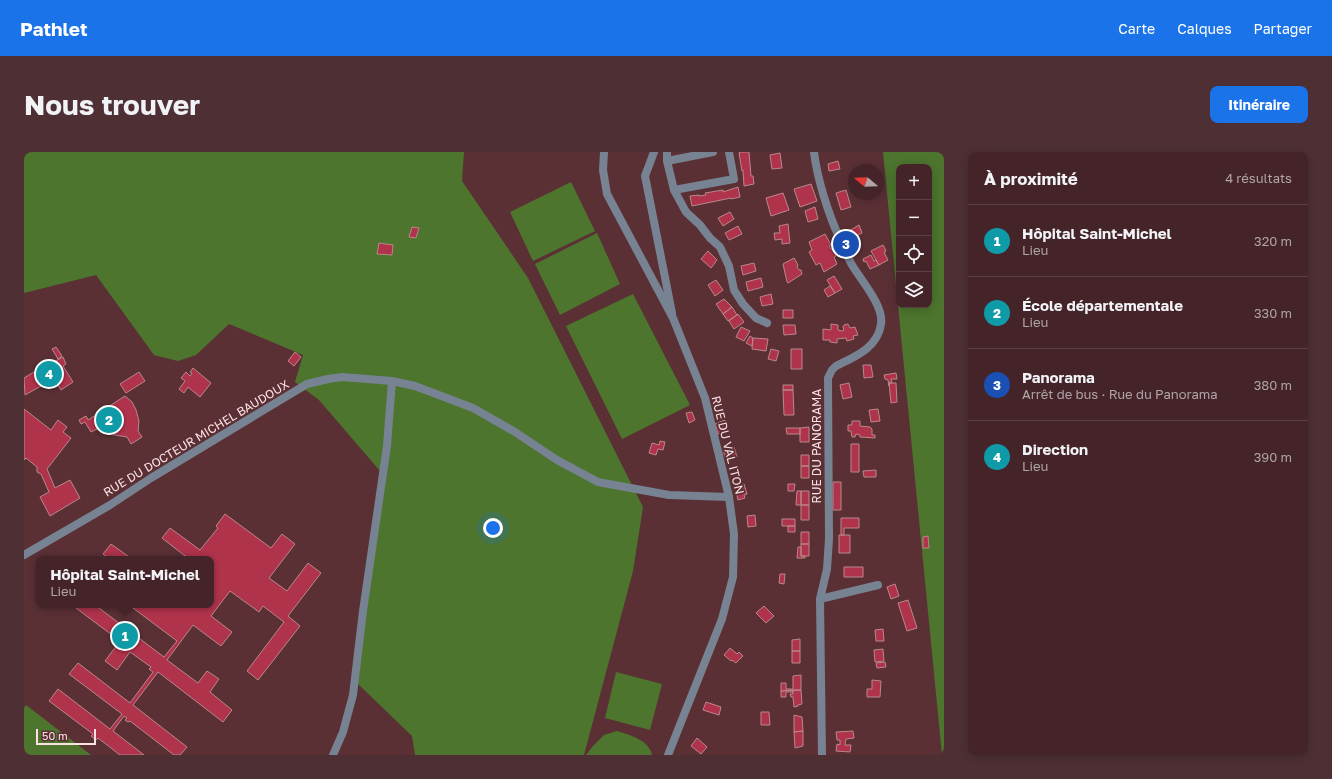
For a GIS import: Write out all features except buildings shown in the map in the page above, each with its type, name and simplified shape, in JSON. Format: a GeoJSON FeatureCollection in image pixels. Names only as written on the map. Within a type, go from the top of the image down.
{"type":"FeatureCollection","features":[{"type":"Feature","properties":{"kind":"street","name":"RUE DU VAL ITON"},"geometry":{"type":"LineString","coordinates":[[604,152],[603,170],[607,194],[673,318],[705,398],[729,497],[734,534],[733,577],[722,618],[668,755]]}},
{"type":"Feature","properties":{"kind":"street"},"geometry":{"type":"LineString","coordinates":[[654,152],[645,176],[673,318]]}},
{"type":"Feature","properties":{"kind":"street"},"geometry":{"type":"LineString","coordinates":[[713,152],[667,156],[674,190],[686,212],[720,247],[729,266],[734,290],[743,304],[756,318],[767,323]]}},
{"type":"Feature","properties":{"kind":"street"},"geometry":{"type":"LineString","coordinates":[[674,190],[734,179],[729,152]]}},
{"type":"Feature","properties":{"kind":"street","name":"RUE DU PANORAMA"},"geometry":{"type":"LineString","coordinates":[[814,152],[815,164],[830,217],[852,264],[881,313],[881,324],[878,336],[866,350],[836,366],[828,378],[829,539],[827,569],[820,599],[822,755]]}},
{"type":"Feature","properties":{"kind":"street","name":"RUE DU DOCTEUR MICHEL BAUDOUX"},"geometry":{"type":"LineString","coordinates":[[24,555],[110,505],[151,478],[307,384],[342,377],[392,381],[415,386],[474,408],[515,432],[557,460],[598,482],[669,495],[729,497]]}},
{"type":"Feature","properties":{"kind":"street"},"geometry":{"type":"LineString","coordinates":[[333,755],[343,732],[353,695],[366,587],[387,446],[392,381]]}},
{"type":"Feature","properties":{"kind":"street"},"geometry":{"type":"LineString","coordinates":[[820,599],[878,585]]}},
{"type":"Feature","properties":{"kind":"green space"},"geometry":{"type":"Polygon","coordinates":[[[24,152],[464,152],[462,181],[528,278],[643,507],[633,571],[584,755],[415,755],[412,736],[358,684],[380,471],[319,400],[295,382],[303,355],[229,324],[196,355],[178,361],[154,355],[96,275],[24,293],[24,152]]]}},
{"type":"Feature","properties":{"kind":"green space"},"geometry":{"type":"Polygon","coordinates":[[[883,152],[944,152],[944,755],[942,755],[898,308],[932,308],[932,164],[896,164],[896,285],[883,152]]]}},
{"type":"Feature","properties":{"kind":"green space"},"geometry":{"type":"Polygon","coordinates":[[[571,182],[595,231],[533,261],[510,212],[571,182]]]}},
{"type":"Feature","properties":{"kind":"green space"},"geometry":{"type":"Polygon","coordinates":[[[597,233],[620,284],[560,315],[535,264],[597,233]]]}},
{"type":"Feature","properties":{"kind":"green space"},"geometry":{"type":"Polygon","coordinates":[[[633,294],[690,405],[622,439],[566,326],[633,294]]]}},
{"type":"Feature","properties":{"kind":"green space"},"geometry":{"type":"Polygon","coordinates":[[[616,672],[662,684],[650,730],[605,718],[616,672]]]}},
{"type":"Feature","properties":{"kind":"green space"},"geometry":{"type":"Polygon","coordinates":[[[26,705],[91,755],[24,755],[24,708],[26,705]]]}},
{"type":"Feature","properties":{"kind":"green space"},"geometry":{"type":"Polygon","coordinates":[[[617,731],[633,736],[643,742],[647,745],[652,755],[586,755],[604,735],[617,731]]]}},
{"type":"Feature","properties":{"kind":"place","name":"Panorama"},"geometry":{"type":"Point","coordinates":[846,244]}},
{"type":"Feature","properties":{"kind":"place","name":"Direction"},"geometry":{"type":"Point","coordinates":[49,374]}},
{"type":"Feature","properties":{"kind":"place","name":"École départementale"},"geometry":{"type":"Point","coordinates":[109,420]}},
{"type":"Feature","properties":{"kind":"place","name":"Hôpital Saint-Michel"},"geometry":{"type":"Point","coordinates":[125,636]}}]}
